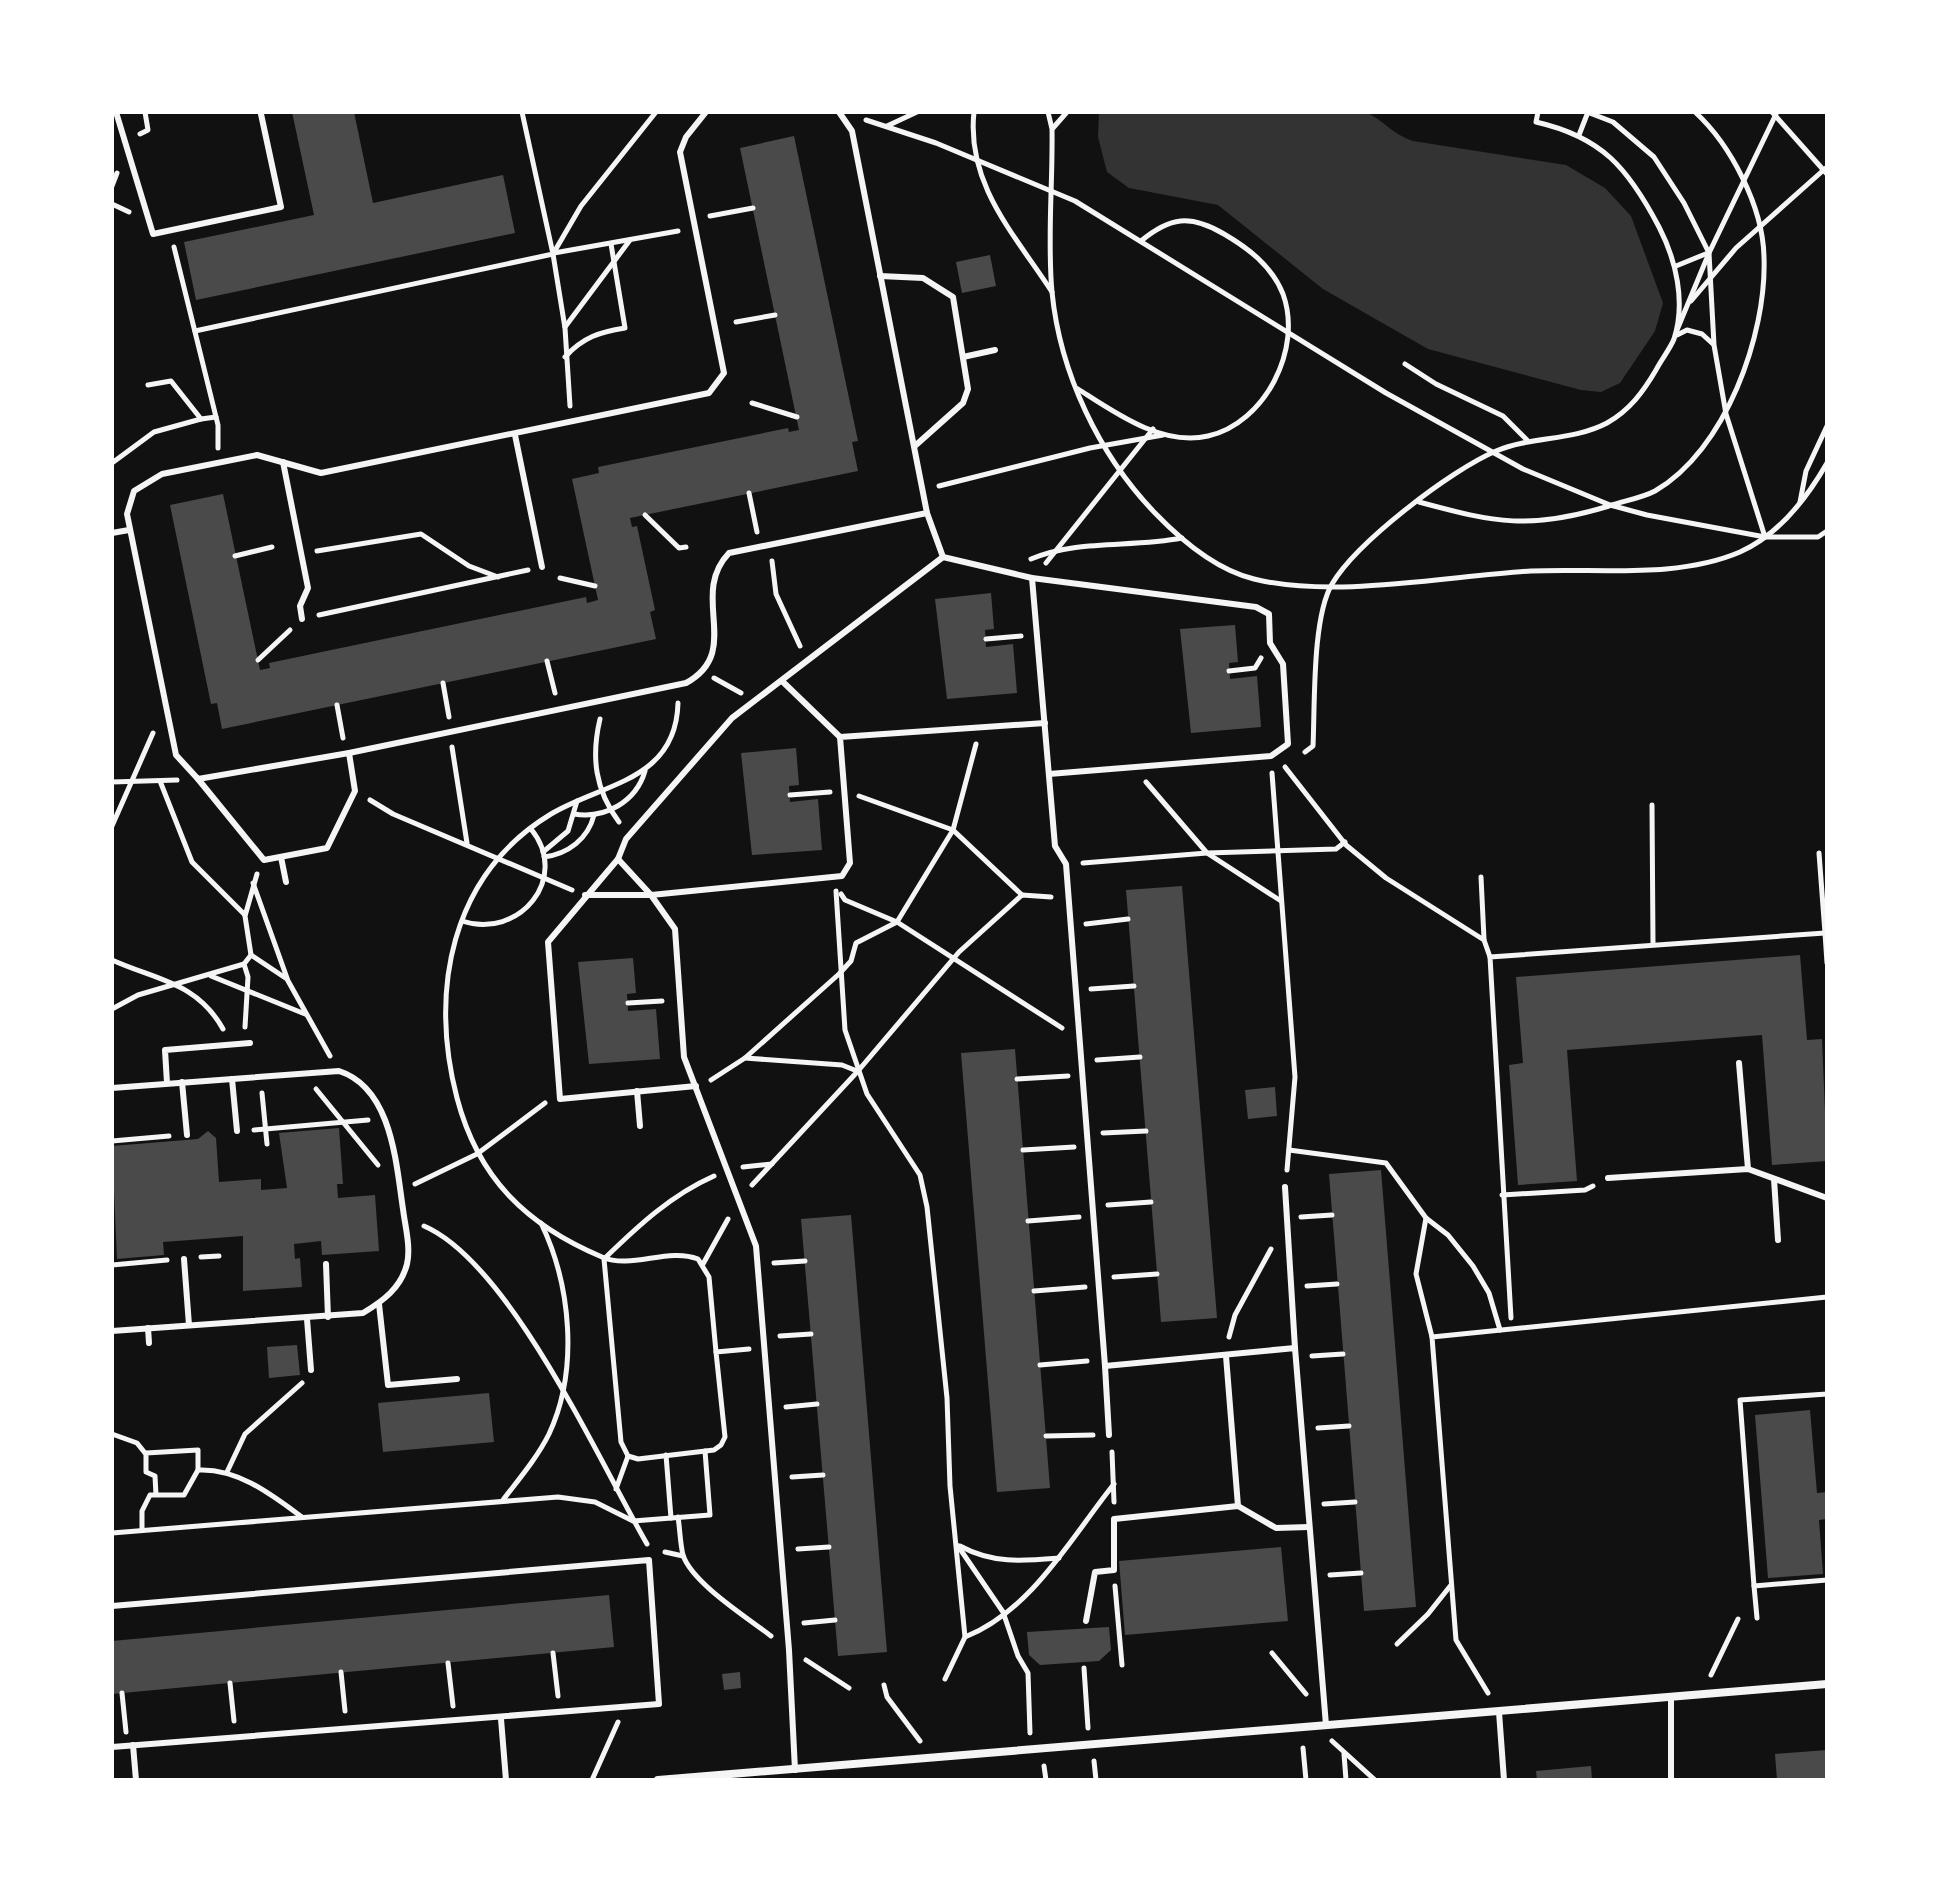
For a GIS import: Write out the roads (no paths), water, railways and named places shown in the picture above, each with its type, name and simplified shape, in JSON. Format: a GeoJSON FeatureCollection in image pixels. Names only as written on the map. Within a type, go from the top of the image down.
{"type":"FeatureCollection","features":[{"type":"Feature","properties":{"kind":"street"},"geometry":{"type":"LineString","coordinates":[[658,1780],[1827,1684]]}},
{"type":"Feature","properties":{"kind":"lane"},"geometry":{"type":"LineString","coordinates":[[116,112],[153,234],[281,207],[261,114]]}},
{"type":"Feature","properties":{"kind":"lane"},"geometry":{"type":"LineString","coordinates":[[349,753],[355,791],[327,848],[264,860],[198,779],[181,763],[172,746],[129,530],[127,514],[134,491],[162,474],[257,455],[321,473],[709,393],[724,373],[680,152],[686,137],[706,112]]}},
{"type":"Feature","properties":{"kind":"lane"},"geometry":{"type":"LineString","coordinates":[[842,115],[852,131],[927,513],[943,557]]}},
{"type":"Feature","properties":{"kind":"lane"},"geometry":{"type":"LineString","coordinates":[[880,276],[923,278],[953,297],[968,389],[963,403],[916,445]]}},
{"type":"Feature","properties":{"kind":"lane"},"geometry":{"type":"LineString","coordinates":[[963,357],[995,350]]}},
{"type":"Feature","properties":{"kind":"lane"},"geometry":{"type":"LineString","coordinates":[[515,435],[542,567]]}},
{"type":"Feature","properties":{"kind":"lane"},"geometry":{"type":"LineString","coordinates":[[283,462],[308,588],[300,606],[302,619]]}},
{"type":"Feature","properties":{"kind":"lane"},"geometry":{"type":"LineString","coordinates":[[198,779],[349,753],[677,685],[702,672],[714,646],[710,595],[719,564],[729,553],[927,513]]}},
{"type":"Feature","properties":{"kind":"lane"},"geometry":{"type":"LineString","coordinates":[[112,533],[129,530]]}},
{"type":"Feature","properties":{"kind":"lane"},"geometry":{"type":"LineString","coordinates":[[943,557],[1032,578],[1256,607],[1269,614],[1270,643],[1283,664],[1288,744],[1271,756],[1049,774]]}},
{"type":"Feature","properties":{"kind":"lane"},"geometry":{"type":"LineString","coordinates":[[696,1086],[560,1099],[548,942],[618,859],[630,836],[710,740],[943,557]]}},
{"type":"Feature","properties":{"kind":"lane"},"geometry":{"type":"LineString","coordinates":[[1032,578],[1055,846],[1066,864],[1109,1435]]}},
{"type":"Feature","properties":{"kind":"lane"},"geometry":{"type":"LineString","coordinates":[[585,895],[651,895],[842,876],[850,863],[840,737],[782,681]]}},
{"type":"Feature","properties":{"kind":"lane"},"geometry":{"type":"LineString","coordinates":[[840,737],[1045,723]]}},
{"type":"Feature","properties":{"kind":"lane"},"geometry":{"type":"LineString","coordinates":[[281,857],[286,882]]}},
{"type":"Feature","properties":{"kind":"lane"},"geometry":{"type":"LineString","coordinates":[[618,859],[651,895],[675,929],[684,1057],[729,1169],[759,1264],[787,1625],[793,1652],[795,1770]]}},
{"type":"Feature","properties":{"kind":"lane"},"geometry":{"type":"LineString","coordinates":[[167,1083],[165,1050],[246,1043]]}},
{"type":"Feature","properties":{"kind":"lane"},"geometry":{"type":"LineString","coordinates":[[1739,1063],[1748,1169]]}},
{"type":"Feature","properties":{"kind":"lane"},"geometry":{"type":"LineString","coordinates":[[112,1088],[339,1071],[359,1081],[385,1118],[399,1182],[407,1265],[401,1280],[379,1304],[363,1313],[112,1331]]}},
{"type":"Feature","properties":{"kind":"lane"},"geometry":{"type":"LineString","coordinates":[[232,1079],[237,1131]]}},
{"type":"Feature","properties":{"kind":"lane"},"geometry":{"type":"LineString","coordinates":[[182,1082],[187,1135]]}},
{"type":"Feature","properties":{"kind":"lane"},"geometry":{"type":"LineString","coordinates":[[637,1091],[640,1126]]}},
{"type":"Feature","properties":{"kind":"lane"},"geometry":{"type":"LineString","coordinates":[[1608,1178],[1748,1169],[1827,1198]]}},
{"type":"Feature","properties":{"kind":"lane"},"geometry":{"type":"LineString","coordinates":[[1774,1179],[1778,1240]]}},
{"type":"Feature","properties":{"kind":"lane"},"geometry":{"type":"LineString","coordinates":[[1285,1187],[1295,1357],[1326,1725]]}},
{"type":"Feature","properties":{"kind":"lane"},"geometry":{"type":"LineString","coordinates":[[184,1259],[189,1325]]}},
{"type":"Feature","properties":{"kind":"lane"},"geometry":{"type":"LineString","coordinates":[[326,1264],[328,1317]]}},
{"type":"Feature","properties":{"kind":"lane"},"geometry":{"type":"LineString","coordinates":[[379,1304],[388,1385],[457,1379]]}},
{"type":"Feature","properties":{"kind":"lane"},"geometry":{"type":"LineString","coordinates":[[307,1319],[311,1370]]}},
{"type":"Feature","properties":{"kind":"lane"},"geometry":{"type":"LineString","coordinates":[[148,1328],[149,1343]]}},
{"type":"Feature","properties":{"kind":"lane"},"geometry":{"type":"LineString","coordinates":[[1105,1363],[1295,1348]]}},
{"type":"Feature","properties":{"kind":"lane"},"geometry":{"type":"LineString","coordinates":[[1226,1353],[1238,1506]]}},
{"type":"Feature","properties":{"kind":"lane"},"geometry":{"type":"LineString","coordinates":[[1086,1621],[1095,1572],[1114,1570],[1114,1519],[1238,1506],[1276,1528],[1309,1527]]}},
{"type":"Feature","properties":{"kind":"lane"},"geometry":{"type":"LineString","coordinates":[[112,1606],[649,1560],[659,1704],[501,1719],[112,1747]]}},
{"type":"Feature","properties":{"kind":"lane"},"geometry":{"type":"LineString","coordinates":[[1671,1698],[1671,1780]]}},
{"type":"Feature","properties":{"kind":"lane"},"geometry":{"type":"LineString","coordinates":[[1499,1712],[1504,1780]]}},
{"type":"Feature","properties":{"kind":"lane"},"geometry":{"type":"LineString","coordinates":[[501,1719],[506,1780]]}},
{"type":"Feature","properties":{"kind":"lane"},"geometry":{"type":"LineString","coordinates":[[130,1745],[136,1780]]}}]}
